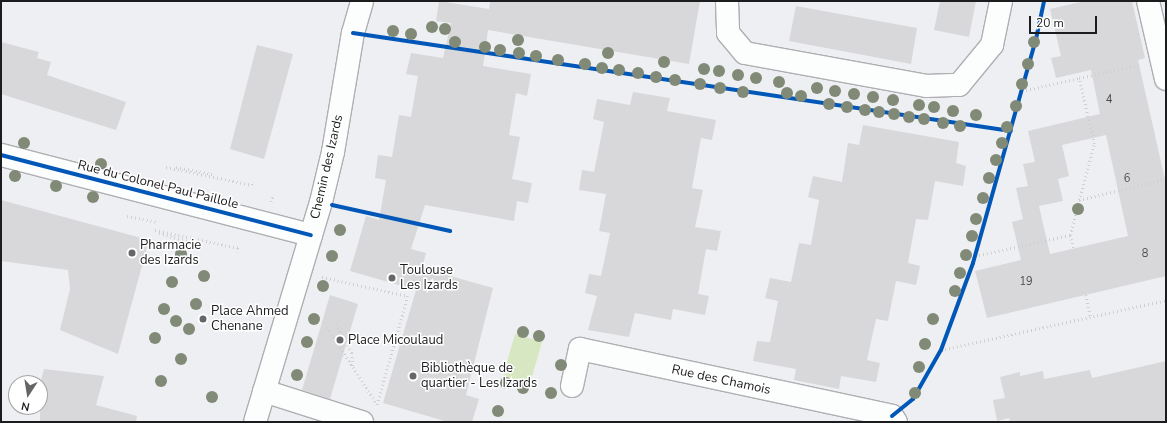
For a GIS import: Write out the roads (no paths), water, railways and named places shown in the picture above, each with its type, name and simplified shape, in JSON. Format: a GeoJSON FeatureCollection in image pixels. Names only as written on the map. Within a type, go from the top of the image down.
{"type":"FeatureCollection","features":[{"type":"Feature","properties":{"kind":"street","name":"Chemin des Izards"},"geometry":{"type":"LineString","coordinates":[[255,422],[311,235],[333,152],[353,33],[362,1]]}},
{"type":"Feature","properties":{"kind":"street"},"geometry":{"type":"LineString","coordinates":[[728,1],[728,33],[745,53],[926,86],[959,85],[992,45],[1001,1]]}},
{"type":"Feature","properties":{"kind":"street"},"geometry":{"type":"LineString","coordinates":[[1148,1],[1166,77]]}},
{"type":"Feature","properties":{"kind":"street","name":"Rue du Colonel Paul Paillole"},"geometry":{"type":"LineString","coordinates":[[1,155],[311,235]]}},
{"type":"Feature","properties":{"kind":"street","name":"Rue des Chamois"},"geometry":{"type":"LineString","coordinates":[[572,386],[580,349],[892,416],[896,422]]}},
{"type":"Feature","properties":{"kind":"street"},"geometry":{"type":"LineString","coordinates":[[264,391],[369,417]]}},
{"type":"Feature","properties":{"kind":"place","name":"Pharmacie des Izards"},"geometry":{"type":"Point","coordinates":[132,253]}},
{"type":"Feature","properties":{"kind":"place","name":"Toulouse Les Izards"},"geometry":{"type":"Point","coordinates":[392,278]}},
{"type":"Feature","properties":{"kind":"place","name":"Place Ahmed Chenane"},"geometry":{"type":"Point","coordinates":[203,319]}},
{"type":"Feature","properties":{"kind":"place","name":"Place Micoulaud"},"geometry":{"type":"Point","coordinates":[340,340]}},
{"type":"Feature","properties":{"kind":"place","name":"Bibliothèque de quartier - Les Izards"},"geometry":{"type":"Point","coordinates":[413,376]}}]}
